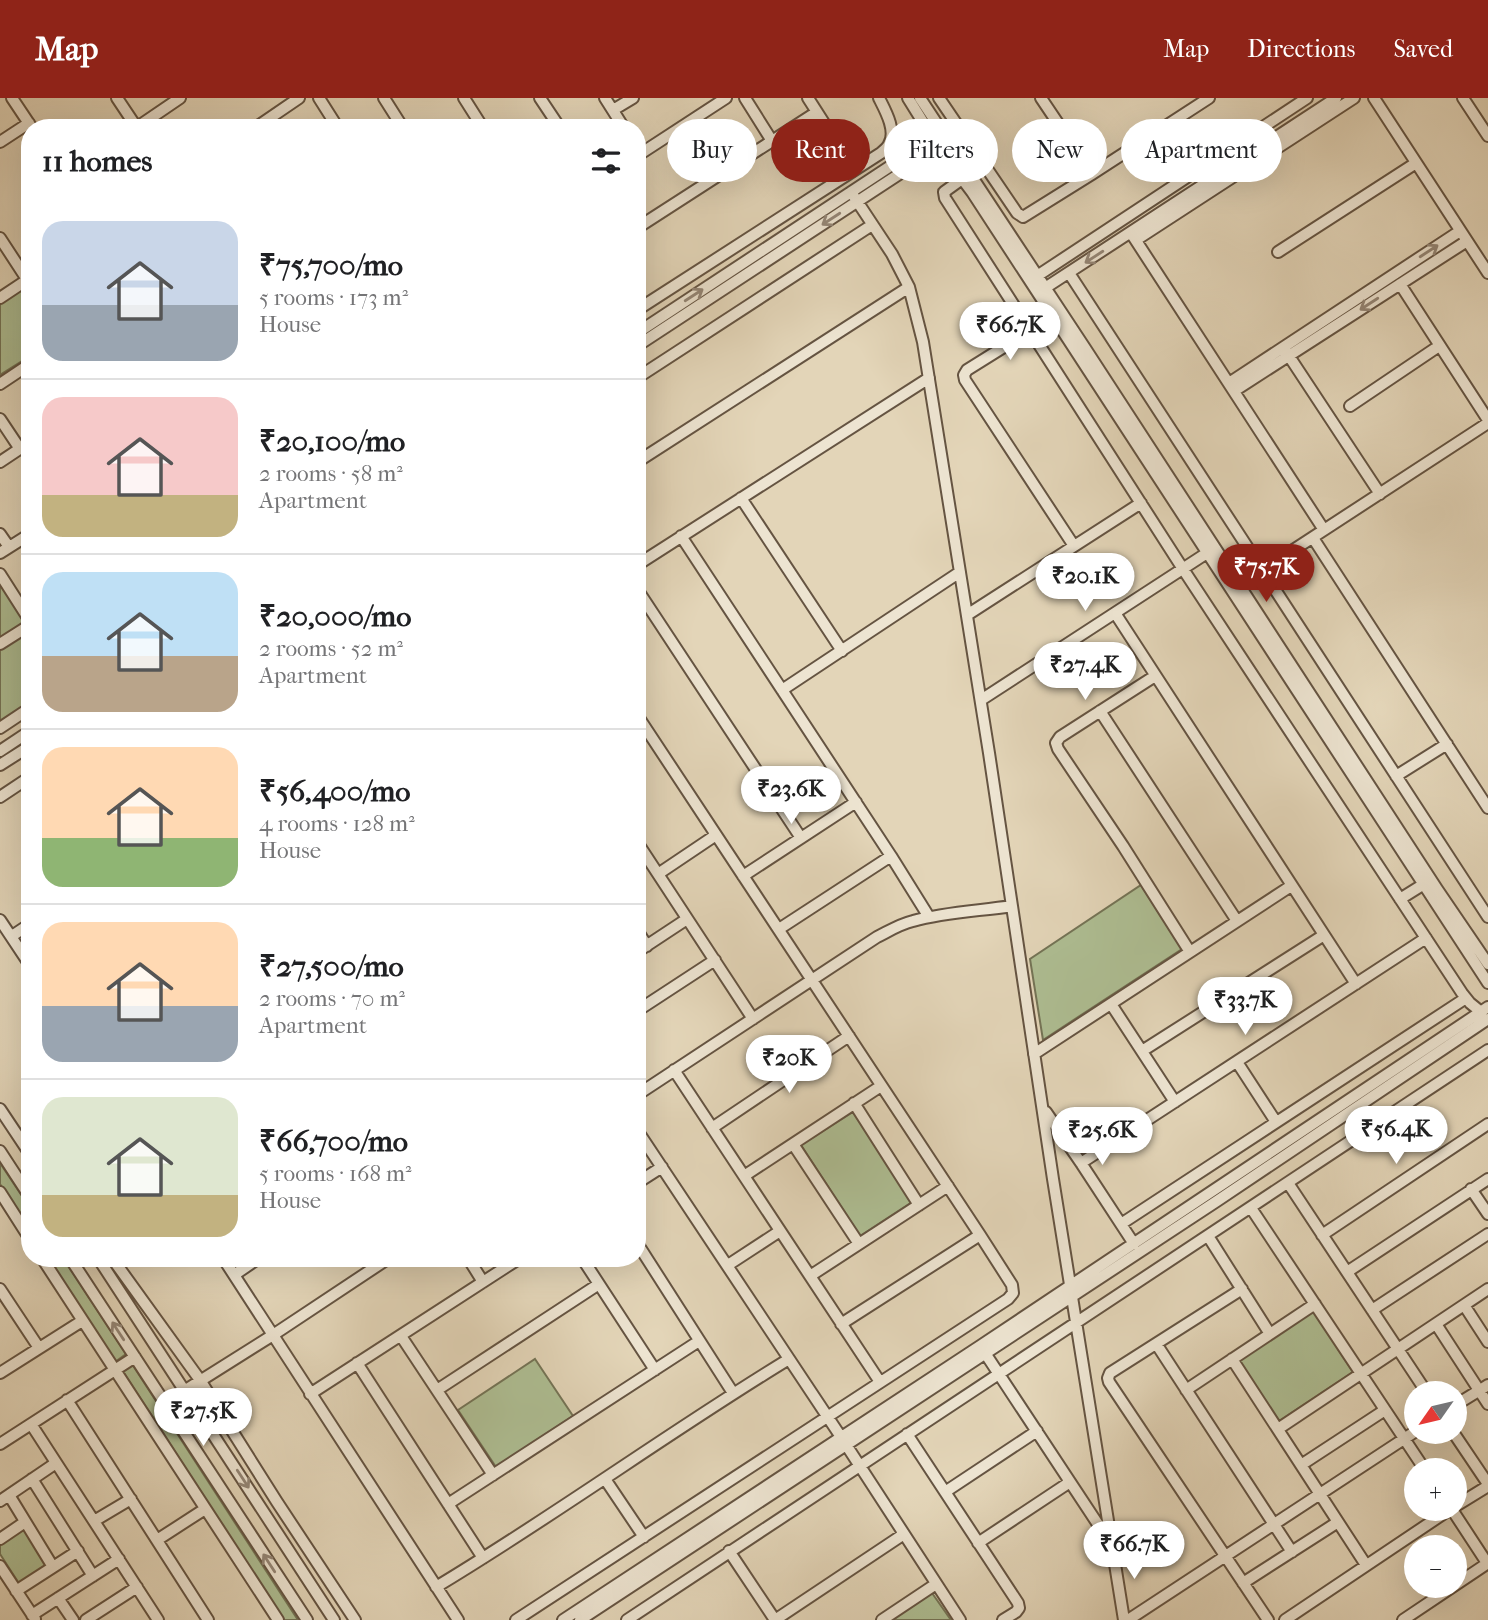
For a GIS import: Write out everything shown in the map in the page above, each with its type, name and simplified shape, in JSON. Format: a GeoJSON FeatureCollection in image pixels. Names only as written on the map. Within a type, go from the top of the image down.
{"type":"FeatureCollection","features":[{"type":"Feature","properties":{"kind":"street"},"geometry":{"type":"LineString","coordinates":[[12,98],[26,119]]}},
{"type":"Feature","properties":{"kind":"street"},"geometry":{"type":"LineString","coordinates":[[117,98],[130,119]]}},
{"type":"Feature","properties":{"kind":"street"},"geometry":{"type":"LineString","coordinates":[[149,119],[180,98]]}},
{"type":"Feature","properties":{"kind":"street"},"geometry":{"type":"LineString","coordinates":[[268,119],[299,98]]}},
{"type":"Feature","properties":{"kind":"street"},"geometry":{"type":"LineString","coordinates":[[318,98],[332,119]]}},
{"type":"Feature","properties":{"kind":"street"},"geometry":{"type":"LineString","coordinates":[[384,98],[397,119]]}},
{"type":"Feature","properties":{"kind":"street"},"geometry":{"type":"LineString","coordinates":[[464,98],[477,119]]}},
{"type":"Feature","properties":{"kind":"street"},"geometry":{"type":"LineString","coordinates":[[540,98],[553,119]]}},
{"type":"Feature","properties":{"kind":"street"},"geometry":{"type":"LineString","coordinates":[[605,98],[618,119]]}},
{"type":"Feature","properties":{"kind":"street"},"geometry":{"type":"LineString","coordinates":[[613,110],[632,98]]}},
{"type":"Feature","properties":{"kind":"street"},"geometry":{"type":"LineString","coordinates":[[646,148],[726,98]]}},
{"type":"Feature","properties":{"kind":"street"},"geometry":{"type":"LineString","coordinates":[[744,98],[771,139]]}},
{"type":"Feature","properties":{"kind":"street"},"geometry":{"type":"LineString","coordinates":[[808,98],[821,119]]}},
{"type":"Feature","properties":{"kind":"street"},"geometry":{"type":"LineString","coordinates":[[870,160],[881,153],[892,138],[891,128],[879,98]]}},
{"type":"Feature","properties":{"kind":"street"},"geometry":{"type":"LineString","coordinates":[[908,98],[921,119]]}},
{"type":"Feature","properties":{"kind":"street"},"geometry":{"type":"LineString","coordinates":[[920,98],[934,119]]}},
{"type":"Feature","properties":{"kind":"street"},"geometry":{"type":"LineString","coordinates":[[939,98],[1020,216],[1027,216],[1080,182]]}},
{"type":"Feature","properties":{"kind":"street"},"geometry":{"type":"LineString","coordinates":[[1041,98],[1055,119]]}},
{"type":"Feature","properties":{"kind":"street"},"geometry":{"type":"LineString","coordinates":[[1107,165],[1209,98]]}},
{"type":"Feature","properties":{"kind":"street"},"geometry":{"type":"LineString","coordinates":[[1282,136],[1336,98]]}},
{"type":"Feature","properties":{"kind":"street"},"geometry":{"type":"LineString","coordinates":[[1282,142],[1354,98]]}},
{"type":"Feature","properties":{"kind":"street"},"geometry":{"type":"LineString","coordinates":[[1374,98],[1488,273]]}},
{"type":"Feature","properties":{"kind":"street"},"geometry":{"type":"LineString","coordinates":[[1275,119],[1305,99]]}},
{"type":"Feature","properties":{"kind":"street"},"geometry":{"type":"LineString","coordinates":[[1470,100],[1488,136]]}},
{"type":"Feature","properties":{"kind":"street"},"geometry":{"type":"LineString","coordinates":[[806,119],[817,112]]}},
{"type":"Feature","properties":{"kind":"street"},"geometry":{"type":"LineString","coordinates":[[0,142],[21,130]]}},
{"type":"Feature","properties":{"kind":"street"},"geometry":{"type":"LineString","coordinates":[[646,222],[771,142]]}},
{"type":"Feature","properties":{"kind":"street"},"geometry":{"type":"LineString","coordinates":[[1278,251],[1416,163]]}},
{"type":"Feature","properties":{"kind":"street"},"geometry":{"type":"LineString","coordinates":[[646,340],[884,177]]}},
{"type":"Feature","properties":{"kind":"street"},"geometry":{"type":"LineString","coordinates":[[646,304],[835,182]]}},
{"type":"Feature","properties":{"kind":"street"},"geometry":{"type":"LineString","coordinates":[[958,182],[944,192],[945,198],[1183,569],[1466,999],[1486,1013]]}},
{"type":"Feature","properties":{"kind":"street"},"geometry":{"type":"LineString","coordinates":[[964,182],[1042,291],[1236,588],[1488,964]]}},
{"type":"Feature","properties":{"kind":"street"},"geometry":{"type":"LineString","coordinates":[[973,182],[1033,278]]}},
{"type":"Feature","properties":{"kind":"street"},"geometry":{"type":"LineString","coordinates":[[1033,278],[1179,182]]}},
{"type":"Feature","properties":{"kind":"street"},"geometry":{"type":"LineString","coordinates":[[1042,291],[1216,182]]}},
{"type":"Feature","properties":{"kind":"street"},"geometry":{"type":"LineString","coordinates":[[854,197],[892,254],[909,287],[923,342],[981,700],[1071,1291],[1126,1620],[1404,1438],[1251,1208]]}},
{"type":"Feature","properties":{"kind":"street"},"geometry":{"type":"LineString","coordinates":[[646,327],[854,197]]}},
{"type":"Feature","properties":{"kind":"street"},"geometry":{"type":"LineString","coordinates":[[646,372],[872,225]]}},
{"type":"Feature","properties":{"kind":"street"},"geometry":{"type":"LineString","coordinates":[[1232,387],[1460,231]]}},
{"type":"Feature","properties":{"kind":"street"},"geometry":{"type":"LineString","coordinates":[[1133,236],[1324,530]]}},
{"type":"Feature","properties":{"kind":"street"},"geometry":{"type":"LineString","coordinates":[[0,238],[21,271]]}},
{"type":"Feature","properties":{"kind":"street"},"geometry":{"type":"LineString","coordinates":[[1286,351],[1467,241]]}},
{"type":"Feature","properties":{"kind":"street"},"geometry":{"type":"LineString","coordinates":[[1069,273],[1488,918]]}},
{"type":"Feature","properties":{"kind":"street"},"geometry":{"type":"LineString","coordinates":[[1236,588],[1488,422],[1400,284]]}},
{"type":"Feature","properties":{"kind":"street"},"geometry":{"type":"LineString","coordinates":[[0,298],[21,286]]}},
{"type":"Feature","properties":{"kind":"street"},"geometry":{"type":"LineString","coordinates":[[646,457],[909,287]]}},
{"type":"Feature","properties":{"kind":"street"},"geometry":{"type":"LineString","coordinates":[[1042,291],[1207,553],[1236,588],[1487,979]]}},
{"type":"Feature","properties":{"kind":"street"},"geometry":{"type":"LineString","coordinates":[[1031,330],[967,370],[964,375],[1074,546]]}},
{"type":"Feature","properties":{"kind":"street"},"geometry":{"type":"LineString","coordinates":[[1350,406],[1439,346]]}},
{"type":"Feature","properties":{"kind":"street"},"geometry":{"type":"LineString","coordinates":[[1286,351],[1380,494]]}},
{"type":"Feature","properties":{"kind":"street"},"geometry":{"type":"LineString","coordinates":[[0,384],[21,371]]}},
{"type":"Feature","properties":{"kind":"street"},"geometry":{"type":"LineString","coordinates":[[646,559],[929,378]]}},
{"type":"Feature","properties":{"kind":"street"},"geometry":{"type":"LineString","coordinates":[[0,419],[19,449],[0,461]]}},
{"type":"Feature","properties":{"kind":"street"},"geometry":{"type":"LineString","coordinates":[[741,498],[842,651]]}},
{"type":"Feature","properties":{"kind":"street"},"geometry":{"type":"LineString","coordinates":[[967,615],[1141,503]]}},
{"type":"Feature","properties":{"kind":"street"},"geometry":{"type":"LineString","coordinates":[[0,534],[4,550],[21,540]]}},
{"type":"Feature","properties":{"kind":"street"},"geometry":{"type":"LineString","coordinates":[[681,536],[929,917]]}},
{"type":"Feature","properties":{"kind":"street"},"geometry":{"type":"LineString","coordinates":[[1313,538],[1488,808]]}},
{"type":"Feature","properties":{"kind":"street"},"geometry":{"type":"LineString","coordinates":[[981,700],[1207,553]]}},
{"type":"Feature","properties":{"kind":"street"},"geometry":{"type":"LineString","coordinates":[[782,690],[960,572]]}},
{"type":"Feature","properties":{"kind":"street"},"geometry":{"type":"LineString","coordinates":[[0,574],[21,608]]}},
{"type":"Feature","properties":{"kind":"street"},"geometry":{"type":"LineString","coordinates":[[646,603],[801,838]]}},
{"type":"Feature","properties":{"kind":"street"},"geometry":{"type":"LineString","coordinates":[[1115,613],[1356,984]]}},
{"type":"Feature","properties":{"kind":"street"},"geometry":{"type":"LineString","coordinates":[[0,644],[21,629]]}},
{"type":"Feature","properties":{"kind":"street"},"geometry":{"type":"LineString","coordinates":[[1155,676],[1060,737],[1056,743],[1190,952]]}},
{"type":"Feature","properties":{"kind":"street"},"geometry":{"type":"LineString","coordinates":[[1100,711],[1237,922]]}},
{"type":"Feature","properties":{"kind":"street"},"geometry":{"type":"LineString","coordinates":[[0,728],[21,714]]}},
{"type":"Feature","properties":{"kind":"street"},"geometry":{"type":"LineString","coordinates":[[516,1620],[1008,1299],[1013,1293],[1012,1285],[948,1186],[646,729]]}},
{"type":"Feature","properties":{"kind":"street"},"geometry":{"type":"LineString","coordinates":[[0,751],[21,738]]}},
{"type":"Feature","properties":{"kind":"street"},"geometry":{"type":"LineString","coordinates":[[1396,776],[1447,744]]}},
{"type":"Feature","properties":{"kind":"street"},"geometry":{"type":"LineString","coordinates":[[0,765],[21,752]]}},
{"type":"Feature","properties":{"kind":"street"},"geometry":{"type":"LineString","coordinates":[[0,797],[21,783]]}},
{"type":"Feature","properties":{"kind":"street"},"geometry":{"type":"LineString","coordinates":[[743,876],[856,802]]}},
{"type":"Feature","properties":{"kind":"street"},"geometry":{"type":"LineString","coordinates":[[658,874],[716,835]]}},
{"type":"Feature","properties":{"kind":"street"},"geometry":{"type":"LineString","coordinates":[[646,856],[753,1018]]}},
{"type":"Feature","properties":{"kind":"street"},"geometry":{"type":"LineString","coordinates":[[779,929],[891,856]]}},
{"type":"Feature","properties":{"kind":"street"},"geometry":{"type":"LineString","coordinates":[[1400,899],[1424,884]]}},
{"type":"Feature","properties":{"kind":"street"},"geometry":{"type":"LineString","coordinates":[[1034,1054],[1291,886]]}},
{"type":"Feature","properties":{"kind":"street"},"geometry":{"type":"LineString","coordinates":[[646,1089],[895,927],[929,917],[1012,906]]}},
{"type":"Feature","properties":{"kind":"street"},"geometry":{"type":"LineString","coordinates":[[646,946],[687,919]]}},
{"type":"Feature","properties":{"kind":"street"},"geometry":{"type":"LineString","coordinates":[[0,920],[21,950]]}},
{"type":"Feature","properties":{"kind":"street"},"geometry":{"type":"LineString","coordinates":[[12,936],[21,930]]}},
{"type":"Feature","properties":{"kind":"street"},"geometry":{"type":"LineString","coordinates":[[1142,1051],[1324,935]]}},
{"type":"Feature","properties":{"kind":"street"},"geometry":{"type":"LineString","coordinates":[[1081,1163],[1426,938]]}},
{"type":"Feature","properties":{"kind":"street"},"geometry":{"type":"LineString","coordinates":[[646,1005],[715,960]]}},
{"type":"Feature","properties":{"kind":"street"},"geometry":{"type":"LineString","coordinates":[[1121,1224],[1466,999]]}},
{"type":"Feature","properties":{"kind":"street"},"geometry":{"type":"LineString","coordinates":[[1111,1004],[1175,1102]]}},
{"type":"Feature","properties":{"kind":"street"},"geometry":{"type":"LineString","coordinates":[[1124,1256],[1134,1244],[1486,1013]]}},
{"type":"Feature","properties":{"kind":"street"},"geometry":{"type":"LineString","coordinates":[[580,1620],[1486,1013]]}},
{"type":"Feature","properties":{"kind":"street"},"geometry":{"type":"LineString","coordinates":[[712,1128],[849,1037]]}},
{"type":"Feature","properties":{"kind":"street"},"geometry":{"type":"LineString","coordinates":[[626,1620],[1488,1049]]}},
{"type":"Feature","properties":{"kind":"street"},"geometry":{"type":"LineString","coordinates":[[1237,1062],[1276,1122]]}},
{"type":"Feature","properties":{"kind":"street"},"geometry":{"type":"LineString","coordinates":[[674,1070],[880,1382]]}},
{"type":"Feature","properties":{"kind":"street"},"geometry":{"type":"LineString","coordinates":[[744,1176],[881,1086]]}},
{"type":"Feature","properties":{"kind":"street"},"geometry":{"type":"LineString","coordinates":[[855,1103],[919,1205]]}},
{"type":"Feature","properties":{"kind":"street"},"geometry":{"type":"LineString","coordinates":[[1043,1108],[1134,1244]]}},
{"type":"Feature","properties":{"kind":"street"},"geometry":{"type":"LineString","coordinates":[[0,1109],[21,1140]]}},
{"type":"Feature","properties":{"kind":"street"},"geometry":{"type":"LineString","coordinates":[[1322,1235],[1487,1126]]}},
{"type":"Feature","properties":{"kind":"street"},"geometry":{"type":"LineString","coordinates":[[646,1143],[960,1620]]}},
{"type":"Feature","properties":{"kind":"street"},"geometry":{"type":"LineString","coordinates":[[793,1144],[859,1244]]}},
{"type":"Feature","properties":{"kind":"street"},"geometry":{"type":"LineString","coordinates":[[0,1151],[21,1182]]}},
{"type":"Feature","properties":{"kind":"street"},"geometry":{"type":"LineString","coordinates":[[646,1177],[662,1167]]}},
{"type":"Feature","properties":{"kind":"street"},"geometry":{"type":"LineString","coordinates":[[1347,1272],[1488,1178]]}},
{"type":"Feature","properties":{"kind":"street"},"geometry":{"type":"LineString","coordinates":[[1288,1183],[1419,1381]]}},
{"type":"Feature","properties":{"kind":"street"},"geometry":{"type":"LineString","coordinates":[[810,1276],[948,1186]]}},
{"type":"Feature","properties":{"kind":"street"},"geometry":{"type":"LineString","coordinates":[[1471,1189],[1488,1214]]}},
{"type":"Feature","properties":{"kind":"street"},"geometry":{"type":"LineString","coordinates":[[0,1192],[21,1225]]}},
{"type":"Feature","properties":{"kind":"street"},"geometry":{"type":"LineString","coordinates":[[727,1265],[780,1231]]}},
{"type":"Feature","properties":{"kind":"street"},"geometry":{"type":"LineString","coordinates":[[1372,1310],[1488,1234]]}},
{"type":"Feature","properties":{"kind":"street"},"geometry":{"type":"LineString","coordinates":[[841,1324],[980,1236]]}},
{"type":"Feature","properties":{"kind":"street"},"geometry":{"type":"LineString","coordinates":[[1208,1236],[1270,1334]]}},
{"type":"Feature","properties":{"kind":"street"},"geometry":{"type":"LineString","coordinates":[[646,1257],[733,1393]]}},
{"type":"Feature","properties":{"kind":"street"},"geometry":{"type":"LineString","coordinates":[[48,1267],[278,1620]]}},
{"type":"Feature","properties":{"kind":"street"},"geometry":{"type":"LineString","coordinates":[[76,1267],[307,1620]]}},
{"type":"Feature","properties":{"kind":"street"},"geometry":{"type":"LineString","coordinates":[[104,1267],[334,1620]]}},
{"type":"Feature","properties":{"kind":"street"},"geometry":{"type":"LineString","coordinates":[[118,1267],[200,1380],[355,1620]]}},
{"type":"Feature","properties":{"kind":"street"},"geometry":{"type":"LineString","coordinates":[[229,1267],[458,1620]]}},
{"type":"Feature","properties":{"kind":"street"},"geometry":{"type":"LineString","coordinates":[[234,1275],[246,1267]]}},
{"type":"Feature","properties":{"kind":"street"},"geometry":{"type":"LineString","coordinates":[[165,1403],[375,1267]]}},
{"type":"Feature","properties":{"kind":"street"},"geometry":{"type":"LineString","coordinates":[[474,1267],[483,1282]]}},
{"type":"Feature","properties":{"kind":"street"},"geometry":{"type":"LineString","coordinates":[[310,1394],[506,1267]]}},
{"type":"Feature","properties":{"kind":"street"},"geometry":{"type":"LineString","coordinates":[[588,1267],[655,1370]]}},
{"type":"Feature","properties":{"kind":"street"},"geometry":{"type":"LineString","coordinates":[[437,1390],[599,1284]]}},
{"type":"Feature","properties":{"kind":"street"},"geometry":{"type":"LineString","coordinates":[[0,1289],[39,1348]]}},
{"type":"Feature","properties":{"kind":"street"},"geometry":{"type":"LineString","coordinates":[[1241,1289],[1111,1373],[1108,1378],[1268,1620]]}},
{"type":"Feature","properties":{"kind":"street"},"geometry":{"type":"LineString","coordinates":[[1278,1429],[1488,1289]]}},
{"type":"Feature","properties":{"kind":"street"},"geometry":{"type":"LineString","coordinates":[[1186,1390],[1315,1304]]}},
{"type":"Feature","properties":{"kind":"street"},"geometry":{"type":"LineString","coordinates":[[1464,1305],[1488,1342]]}},
{"type":"Feature","properties":{"kind":"street"},"geometry":{"type":"LineString","coordinates":[[0,1315],[12,1307]]}},
{"type":"Feature","properties":{"kind":"street"},"geometry":{"type":"LineString","coordinates":[[0,1373],[82,1321]]}},
{"type":"Feature","properties":{"kind":"street"},"geometry":{"type":"LineString","coordinates":[[1436,1324],[1484,1387],[1488,1404]]}},
{"type":"Feature","properties":{"kind":"street"},"geometry":{"type":"LineString","coordinates":[[401,1336],[493,1475]]}},
{"type":"Feature","properties":{"kind":"street"},"geometry":{"type":"LineString","coordinates":[[448,1504],[699,1341]]}},
{"type":"Feature","properties":{"kind":"street"},"geometry":{"type":"LineString","coordinates":[[1157,1345],[1292,1552]]}},
{"type":"Feature","properties":{"kind":"street"},"geometry":{"type":"LineString","coordinates":[[983,1349],[1112,1546]]}},
{"type":"Feature","properties":{"kind":"street"},"geometry":{"type":"LineString","coordinates":[[0,1444],[135,1357]]}},
{"type":"Feature","properties":{"kind":"street"},"geometry":{"type":"LineString","coordinates":[[436,1587],[789,1359]]}},
{"type":"Feature","properties":{"kind":"street"},"geometry":{"type":"LineString","coordinates":[[1232,1359],[1366,1565]]}},
{"type":"Feature","properties":{"kind":"street"},"geometry":{"type":"LineString","coordinates":[[358,1363],[483,1558]]}},
{"type":"Feature","properties":{"kind":"street"},"geometry":{"type":"LineString","coordinates":[[1467,1398],[1484,1387]]}},
{"type":"Feature","properties":{"kind":"street"},"geometry":{"type":"LineString","coordinates":[[67,1401],[208,1620]]}},
{"type":"Feature","properties":{"kind":"street"},"geometry":{"type":"LineString","coordinates":[[1301,1465],[1385,1410]]}},
{"type":"Feature","properties":{"kind":"street"},"geometry":{"type":"LineString","coordinates":[[31,1424],[156,1617],[143,1620]]}},
{"type":"Feature","properties":{"kind":"street"},"geometry":{"type":"LineString","coordinates":[[945,1492],[1037,1432]]}},
{"type":"Feature","properties":{"kind":"street"},"geometry":{"type":"LineString","coordinates":[[907,1434],[1018,1603],[1016,1612],[1003,1620]]}},
{"type":"Feature","properties":{"kind":"street"},"geometry":{"type":"LineString","coordinates":[[563,1620],[844,1441]]}},
{"type":"Feature","properties":{"kind":"street"},"geometry":{"type":"LineString","coordinates":[[1461,1444],[1488,1485],[1467,1498]]}},
{"type":"Feature","properties":{"kind":"street"},"geometry":{"type":"LineString","coordinates":[[53,1567],[25,1522],[4,1498],[57,1463]]}},
{"type":"Feature","properties":{"kind":"street"},"geometry":{"type":"LineString","coordinates":[[32,1479],[93,1576]]}},
{"type":"Feature","properties":{"kind":"street"},"geometry":{"type":"LineString","coordinates":[[606,1479],[644,1537]]}},
{"type":"Feature","properties":{"kind":"street"},"geometry":{"type":"LineString","coordinates":[[978,1543],[1070,1482]]}},
{"type":"Feature","properties":{"kind":"street"},"geometry":{"type":"LineString","coordinates":[[94,1521],[131,1499]]}},
{"type":"Feature","properties":{"kind":"street"},"geometry":{"type":"LineString","coordinates":[[157,1540],[205,1509]]}},
{"type":"Feature","properties":{"kind":"street"},"geometry":{"type":"LineString","coordinates":[[1285,1620],[1432,1521]]}},
{"type":"Feature","properties":{"kind":"street"},"geometry":{"type":"LineString","coordinates":[[1403,1620],[1488,1563],[1461,1521]]}},
{"type":"Feature","properties":{"kind":"street"},"geometry":{"type":"LineString","coordinates":[[0,1539],[25,1522]]}},
{"type":"Feature","properties":{"kind":"street"},"geometry":{"type":"LineString","coordinates":[[1243,1583],[1338,1522]]}},
{"type":"Feature","properties":{"kind":"street"},"geometry":{"type":"LineString","coordinates":[[729,1551],[775,1620],[904,1534]]}},
{"type":"Feature","properties":{"kind":"street"},"geometry":{"type":"LineString","coordinates":[[16,1591],[78,1551]]}},
{"type":"Feature","properties":{"kind":"street"},"geometry":{"type":"LineString","coordinates":[[0,1566],[34,1618],[58,1598],[119,1559]]}},
{"type":"Feature","properties":{"kind":"street"},"geometry":{"type":"LineString","coordinates":[[881,1620],[936,1584]]}},
{"type":"Feature","properties":{"kind":"street"},"geometry":{"type":"LineString","coordinates":[[86,1620],[136,1587]]}},
{"type":"Feature","properties":{"kind":"street"},"geometry":{"type":"LineString","coordinates":[[58,1598],[73,1620]]}},
{"type":"Feature","properties":{"kind":"green space"},"geometry":{"type":"Polygon","coordinates":[[[21,288],[21,362],[0,375],[0,301],[21,288]]]}},
{"type":"Feature","properties":{"kind":"green space"},"geometry":{"type":"Polygon","coordinates":[[[0,573],[21,606],[21,714],[0,728],[0,573]]]}},
{"type":"Feature","properties":{"kind":"green space"},"geometry":{"type":"Polygon","coordinates":[[[1141,885],[1182,949],[1043,1040],[1030,959],[1141,885]]]}},
{"type":"Feature","properties":{"kind":"green space"},"geometry":{"type":"Polygon","coordinates":[[[853,1112],[912,1202],[860,1236],[801,1145],[853,1112]]]}},
{"type":"Feature","properties":{"kind":"green space"},"geometry":{"type":"Polygon","coordinates":[[[0,1163],[21,1194],[21,1216],[0,1184],[0,1163]]]}},
{"type":"Feature","properties":{"kind":"green space"},"geometry":{"type":"Polygon","coordinates":[[[54,1267],[69,1267],[126,1354],[115,1362],[54,1267]]]}},
{"type":"Feature","properties":{"kind":"green space"},"geometry":{"type":"Polygon","coordinates":[[[1313,1311],[1353,1372],[1279,1421],[1239,1360],[1313,1311]]]}},
{"type":"Feature","properties":{"kind":"green space"},"geometry":{"type":"Polygon","coordinates":[[[535,1359],[573,1416],[496,1467],[458,1410],[535,1359]]]}},
{"type":"Feature","properties":{"kind":"green space"},"geometry":{"type":"Polygon","coordinates":[[[132,1364],[298,1620],[284,1620],[122,1370],[132,1364]]]}},
{"type":"Feature","properties":{"kind":"green space"},"geometry":{"type":"Polygon","coordinates":[[[23,1528],[48,1566],[20,1585],[0,1554],[0,1543],[23,1528]]]}},
{"type":"Feature","properties":{"kind":"green space"},"geometry":{"type":"Polygon","coordinates":[[[932,1593],[951,1620],[892,1620],[932,1593]]]}}]}
